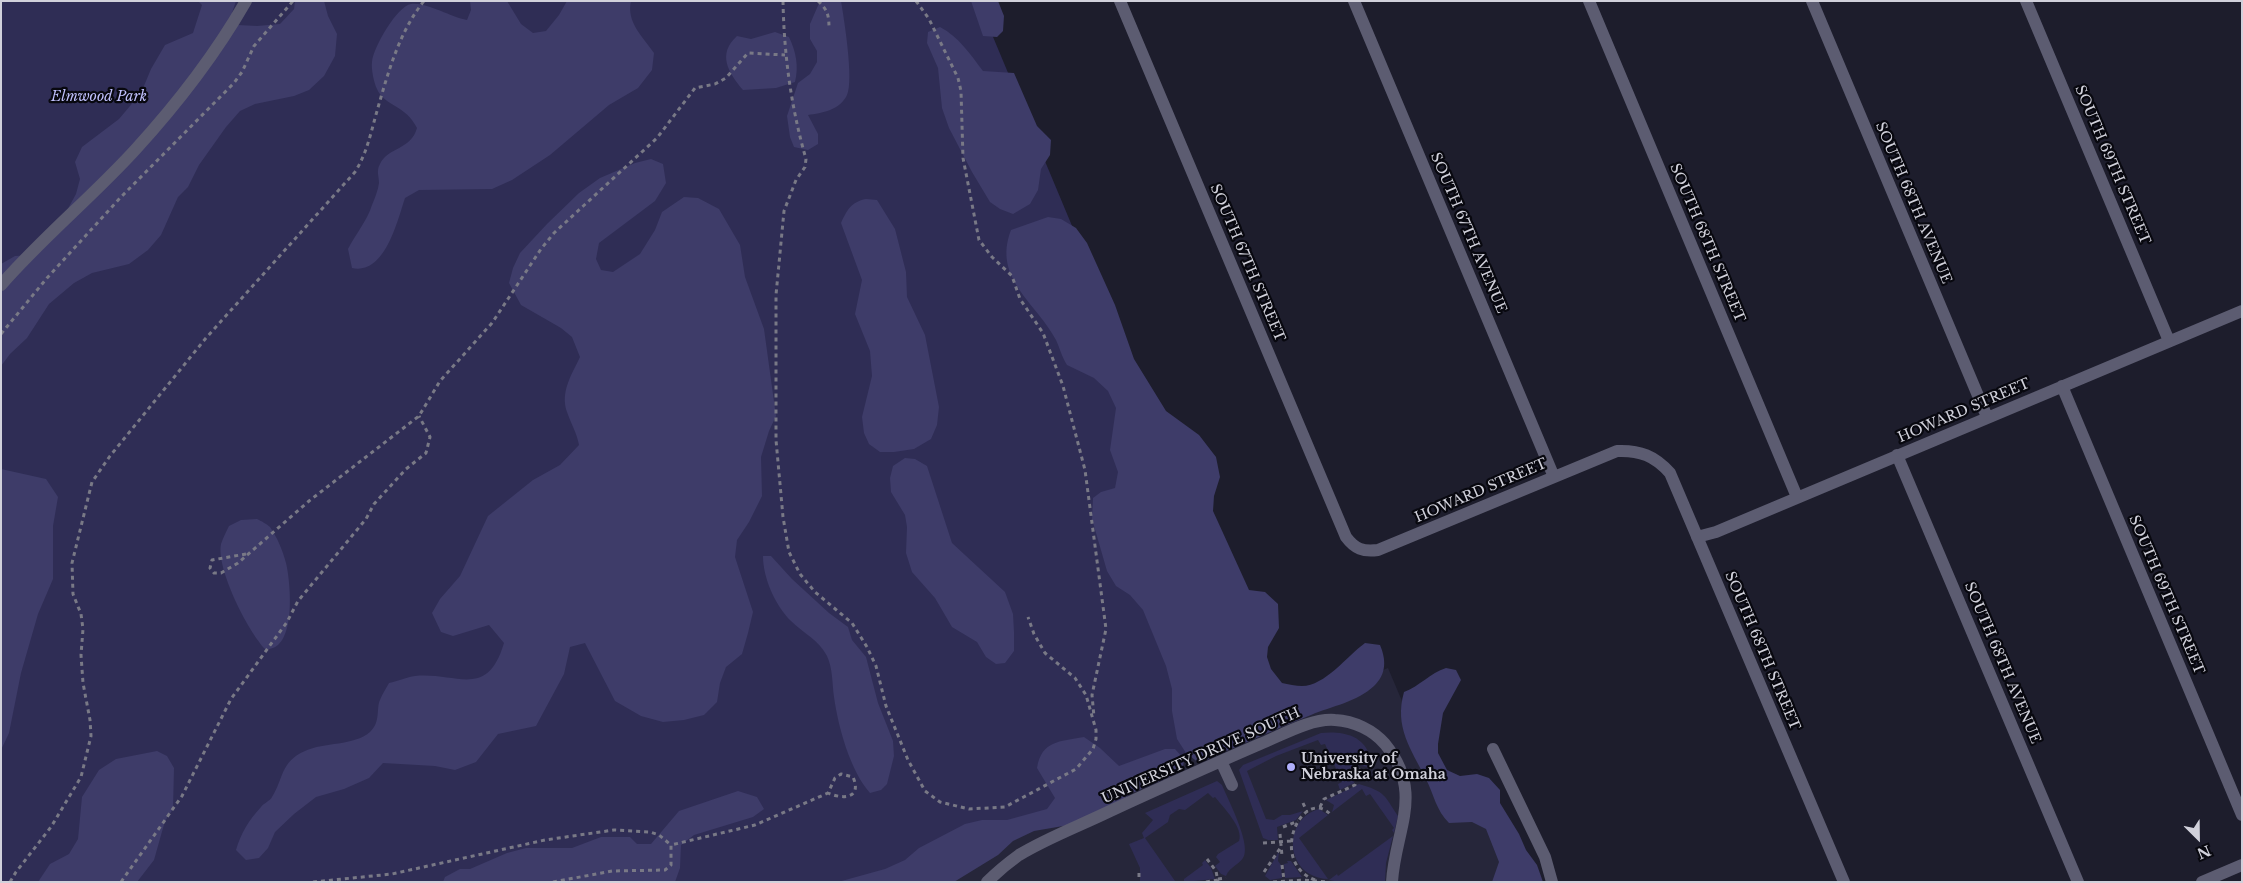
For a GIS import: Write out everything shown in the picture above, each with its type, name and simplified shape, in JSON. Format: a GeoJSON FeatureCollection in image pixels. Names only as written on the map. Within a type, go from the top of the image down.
{"type":"FeatureCollection","features":[{"type":"Feature","properties":{"kind":"street"},"geometry":{"type":"LineString","coordinates":[[1,285],[24,259],[134,151],[190,87],[246,1]]}},
{"type":"Feature","properties":{"kind":"street","name":"SOUTH 67TH STREET"},"geometry":{"type":"LineString","coordinates":[[1120,1],[1346,537]]}},
{"type":"Feature","properties":{"kind":"street","name":"SOUTH 67TH AVENUE"},"geometry":{"type":"LineString","coordinates":[[1354,1],[1554,477]]}},
{"type":"Feature","properties":{"kind":"street","name":"SOUTH 68TH STREET"},"geometry":{"type":"LineString","coordinates":[[1589,1],[1797,497]]}},
{"type":"Feature","properties":{"kind":"street","name":"SOUTH 68TH AVENUE"},"geometry":{"type":"LineString","coordinates":[[1812,1],[1987,417]]}},
{"type":"Feature","properties":{"kind":"street","name":"SOUTH 69TH STREET"},"geometry":{"type":"LineString","coordinates":[[2026,1],[2169,341]]}},
{"type":"Feature","properties":{"kind":"street","name":"HOWARD STREET"},"geometry":{"type":"LineString","coordinates":[[1697,537],[1716,532],[2242,310]]}},
{"type":"Feature","properties":{"kind":"street","name":"SOUTH 69TH STREET"},"geometry":{"type":"LineString","coordinates":[[2062,386],[2242,815]]}},
{"type":"Feature","properties":{"kind":"street","name":"HOWARD STREET"},"geometry":{"type":"LineString","coordinates":[[1346,537],[1353,547],[1368,551],[1378,550],[1618,451],[1632,450]]}},
{"type":"Feature","properties":{"kind":"street","name":"SOUTH 68TH STREET"},"geometry":{"type":"LineString","coordinates":[[1632,450],[1644,452],[1660,462],[1670,473],[1844,882]]}},
{"type":"Feature","properties":{"kind":"street","name":"SOUTH 68TH AVENUE"},"geometry":{"type":"LineString","coordinates":[[1898,455],[2078,882]]}},
{"type":"Feature","properties":{"kind":"street","name":"UNIVERSITY DRIVE SOUTH"},"geometry":{"type":"LineString","coordinates":[[987,882],[1013,860],[1035,846],[1221,761],[1322,721],[1335,720],[1361,726],[1374,734],[1384,743],[1402,774],[1407,799],[1392,882]]}},
{"type":"Feature","properties":{"kind":"street"},"geometry":{"type":"LineString","coordinates":[[1493,749],[1545,857],[1552,882]]}},
{"type":"Feature","properties":{"kind":"street"},"geometry":{"type":"LineString","coordinates":[[1221,761],[1232,785]]}},
{"type":"Feature","properties":{"kind":"street"},"geometry":{"type":"LineString","coordinates":[[2202,882],[2242,865]]}},
{"type":"Feature","properties":{"kind":"path"},"geometry":{"type":"LineString","coordinates":[[1,334],[121,197],[234,83],[242,72],[254,46],[293,1]]}},
{"type":"Feature","properties":{"kind":"path"},"geometry":{"type":"LineString","coordinates":[[10,882],[51,827],[81,777],[91,736],[82,674],[83,629],[81,614],[73,594],[72,563],[92,482],[110,456],[206,338],[360,165],[364,158],[402,36],[414,14],[424,1]]}},
{"type":"Feature","properties":{"kind":"path"},"geometry":{"type":"LineString","coordinates":[[783,1],[785,55],[790,95],[806,159],[805,167],[796,180],[784,211],[776,295],[776,440],[788,552],[800,574],[815,592],[852,623],[867,647],[876,666],[886,706],[908,760],[925,791],[932,798],[949,805],[969,809],[1005,807],[1076,769],[1092,749],[1096,739],[1092,695],[1106,628],[1085,470],[1063,386],[1043,333],[1020,299],[1012,276],[992,258],[979,240],[963,158],[958,78],[929,19],[916,1]]}},
{"type":"Feature","properties":{"kind":"path"},"geometry":{"type":"LineString","coordinates":[[818,1],[826,8],[829,16],[829,29]]}},
{"type":"Feature","properties":{"kind":"path"},"geometry":{"type":"LineString","coordinates":[[246,554],[212,560],[210,568],[214,573],[221,573],[238,563],[246,554],[309,501],[418,416],[440,381],[492,323],[541,249],[554,233],[657,138],[695,88],[715,84],[726,78],[748,53],[785,55]]}},
{"type":"Feature","properties":{"kind":"path"},"geometry":{"type":"LineString","coordinates":[[121,882],[182,796],[231,700],[287,622],[298,601],[366,519],[374,504],[406,469],[426,453],[430,438],[418,416]]}},
{"type":"Feature","properties":{"kind":"path"},"geometry":{"type":"LineString","coordinates":[[1028,617],[1034,634],[1045,653],[1075,678],[1086,694],[1095,726]]}},
{"type":"Feature","properties":{"kind":"path"},"geometry":{"type":"LineString","coordinates":[[1320,807],[1324,799],[1355,785],[1361,768]]}},
{"type":"Feature","properties":{"kind":"path"},"geometry":{"type":"LineString","coordinates":[[671,845],[755,825],[828,793],[835,778],[842,774],[853,777],[857,785],[855,792],[850,796],[835,796],[828,793]]}},
{"type":"Feature","properties":{"kind":"path"},"geometry":{"type":"LineString","coordinates":[[1303,803],[1307,812]]}},
{"type":"Feature","properties":{"kind":"path"},"geometry":{"type":"LineString","coordinates":[[1283,827],[1299,820],[1316,807],[1327,810],[1332,816]]}},
{"type":"Feature","properties":{"kind":"path"},"geometry":{"type":"LineString","coordinates":[[1299,820],[1291,841],[1294,859],[1300,871],[1315,880]]}},
{"type":"Feature","properties":{"kind":"path"},"geometry":{"type":"LineString","coordinates":[[313,882],[392,874],[545,840],[614,830],[650,832],[659,835],[671,845]]}},
{"type":"Feature","properties":{"kind":"path"},"geometry":{"type":"LineString","coordinates":[[1280,834],[1282,856]]}},
{"type":"Feature","properties":{"kind":"path"},"geometry":{"type":"LineString","coordinates":[[1263,843],[1291,841]]}},
{"type":"Feature","properties":{"kind":"path"},"geometry":{"type":"LineString","coordinates":[[552,882],[612,871],[666,870],[671,865],[671,845]]}},
{"type":"Feature","properties":{"kind":"path"},"geometry":{"type":"LineString","coordinates":[[1264,872],[1280,847]]}},
{"type":"Feature","properties":{"kind":"path"},"geometry":{"type":"LineString","coordinates":[[1207,859],[1216,871],[1218,880]]}},
{"type":"Feature","properties":{"kind":"path"},"geometry":{"type":"LineString","coordinates":[[1287,860],[1294,859]]}},
{"type":"Feature","properties":{"kind":"path"},"geometry":{"type":"LineString","coordinates":[[1282,865],[1284,880]]}},
{"type":"Feature","properties":{"kind":"path"},"geometry":{"type":"LineString","coordinates":[[1139,873],[1139,882]]}},
{"type":"Feature","properties":{"kind":"path"},"geometry":{"type":"LineString","coordinates":[[1206,882],[1226,878]]}},
{"type":"Feature","properties":{"kind":"path"},"geometry":{"type":"LineString","coordinates":[[1273,882],[1315,880],[1329,882]]}},
{"type":"Feature","properties":{"kind":"shaded area"},"geometry":{"type":"Polygon","coordinates":[[[198,1],[236,1],[232,13],[238,25],[257,26],[280,24],[294,9],[295,1],[324,1],[328,16],[337,34],[335,56],[324,76],[309,90],[294,96],[255,104],[240,111],[199,165],[188,187],[178,197],[161,235],[148,250],[129,264],[92,273],[74,283],[49,304],[27,338],[10,354],[1,366],[1,264],[15,256],[31,255],[54,234],[76,194],[80,179],[75,162],[82,147],[119,119],[141,93],[151,69],[165,45],[193,33],[202,5],[198,1]]]}},
{"type":"Feature","properties":{"kind":"shaded area"},"geometry":{"type":"Polygon","coordinates":[[[470,1],[507,1],[521,24],[533,33],[546,31],[567,1],[631,1],[631,16],[636,29],[654,53],[652,70],[638,88],[609,105],[550,155],[512,180],[492,189],[419,190],[405,198],[388,245],[381,255],[373,263],[363,268],[352,268],[348,249],[367,217],[375,197],[379,183],[379,167],[388,154],[410,141],[417,128],[407,115],[380,95],[373,76],[373,56],[387,28],[405,6],[411,4],[424,5],[467,20],[471,10],[470,1]]]}},
{"type":"Feature","properties":{"kind":"shaded area"},"geometry":{"type":"Polygon","coordinates":[[[820,1],[841,1],[848,49],[849,87],[847,95],[840,104],[825,112],[808,115],[818,134],[818,144],[808,150],[794,147],[790,137],[787,116],[798,83],[810,74],[817,62],[817,51],[810,39],[810,24],[820,1]]]}},
{"type":"Feature","properties":{"kind":"shaded area"},"geometry":{"type":"Polygon","coordinates":[[[971,1],[998,1],[1004,16],[1003,31],[997,37],[983,36],[971,1]]]}},
{"type":"Feature","properties":{"kind":"shaded area"},"geometry":{"type":"Polygon","coordinates":[[[940,27],[959,41],[983,71],[1014,73],[1037,126],[1051,140],[1050,155],[1041,169],[1038,190],[1030,204],[1013,214],[1000,209],[990,202],[949,128],[942,108],[938,68],[927,43],[928,32],[940,27]]]}},
{"type":"Feature","properties":{"kind":"shaded area"},"geometry":{"type":"Polygon","coordinates":[[[775,32],[789,37],[797,65],[795,82],[776,88],[743,90],[729,70],[726,56],[727,50],[737,36],[751,39],[775,32]]]}},
{"type":"Feature","properties":{"kind":"shaded area"},"geometry":{"type":"Polygon","coordinates":[[[651,159],[663,164],[666,183],[655,201],[599,243],[596,259],[601,270],[613,272],[640,254],[655,230],[662,212],[684,197],[698,198],[719,209],[740,245],[745,277],[764,329],[776,416],[761,457],[762,496],[749,522],[737,540],[735,557],[753,612],[742,654],[726,667],[720,683],[717,702],[704,715],[684,720],[663,722],[641,716],[615,701],[585,643],[570,647],[564,674],[536,726],[498,734],[476,762],[455,770],[435,766],[383,763],[369,778],[344,789],[316,797],[275,832],[268,848],[259,858],[246,860],[236,850],[243,832],[257,812],[271,798],[287,765],[297,755],[313,748],[356,740],[370,732],[376,724],[379,703],[389,683],[415,676],[457,679],[479,677],[489,672],[497,661],[504,643],[489,625],[453,636],[441,632],[432,613],[440,599],[460,576],[488,516],[533,480],[560,465],[579,445],[567,412],[565,397],[568,383],[580,357],[572,337],[561,328],[521,305],[509,283],[513,268],[520,253],[579,193],[600,178],[635,163],[651,159]]]}},
{"type":"Feature","properties":{"kind":"shaded area"},"geometry":{"type":"Polygon","coordinates":[[[866,199],[877,200],[895,229],[906,272],[907,297],[925,335],[939,407],[937,425],[931,439],[914,449],[880,452],[869,444],[864,433],[862,417],[872,376],[870,351],[855,314],[862,280],[841,223],[850,207],[866,199]]]}},
{"type":"Feature","properties":{"kind":"shaded area"},"geometry":{"type":"Polygon","coordinates":[[[1048,217],[1061,219],[1076,228],[1087,243],[1115,305],[1134,359],[1166,411],[1199,435],[1216,457],[1220,477],[1214,496],[1213,511],[1249,590],[1265,592],[1278,604],[1279,628],[1268,647],[1267,657],[1271,669],[1282,683],[1300,686],[1311,685],[1327,676],[1365,643],[1380,645],[1384,661],[1383,671],[1374,686],[1360,696],[1199,763],[1186,753],[1177,739],[1172,711],[1172,689],[1166,666],[1143,610],[1130,595],[1116,586],[1107,571],[1092,519],[1093,498],[1101,492],[1115,488],[1118,472],[1110,450],[1116,408],[1108,391],[1094,378],[1067,365],[1048,327],[1019,290],[1007,263],[1007,247],[1011,230],[1048,217]]]}},
{"type":"Feature","properties":{"kind":"shaded area"},"geometry":{"type":"Polygon","coordinates":[[[905,458],[915,459],[927,466],[952,543],[1005,592],[1013,614],[1014,651],[1005,663],[996,664],[986,657],[977,642],[952,627],[935,598],[912,572],[906,553],[907,527],[905,515],[891,492],[890,478],[893,466],[905,458]]]}},
{"type":"Feature","properties":{"kind":"shaded area"},"geometry":{"type":"Polygon","coordinates":[[[1,469],[46,479],[58,497],[53,526],[53,579],[38,614],[21,673],[9,733],[1,750],[1,469]]]}},
{"type":"Feature","properties":{"kind":"shaded area"},"geometry":{"type":"Polygon","coordinates":[[[257,519],[270,527],[281,549],[288,573],[290,600],[287,628],[282,640],[275,647],[265,649],[250,629],[242,614],[228,583],[221,555],[221,544],[229,526],[241,520],[257,519]]]}},
{"type":"Feature","properties":{"kind":"shaded area"},"geometry":{"type":"Polygon","coordinates":[[[763,556],[771,556],[792,579],[829,613],[848,627],[852,640],[866,657],[878,703],[893,741],[894,756],[887,784],[881,790],[870,793],[856,773],[838,721],[827,656],[820,645],[785,615],[771,591],[765,573],[763,556]]]}},
{"type":"Feature","properties":{"kind":"shaded area","name":"University of Nebraska at Omaha"},"geometry":{"type":"Polygon","coordinates":[[[1388,668],[1436,781],[1472,792],[1517,882],[879,882],[1388,668]]]}},
{"type":"Feature","properties":{"kind":"shaded area"},"geometry":{"type":"Polygon","coordinates":[[[1446,668],[1456,670],[1461,680],[1443,713],[1438,753],[1447,770],[1460,776],[1477,774],[1489,778],[1500,790],[1500,803],[1519,834],[1526,850],[1537,865],[1543,882],[1492,882],[1499,862],[1486,829],[1472,822],[1449,823],[1438,808],[1410,748],[1401,716],[1404,692],[1446,668]]]}},
{"type":"Feature","properties":{"kind":"shaded area"},"geometry":{"type":"Polygon","coordinates":[[[1084,737],[1100,748],[1119,766],[1165,749],[1175,749],[1184,759],[1183,767],[1170,777],[1132,793],[1106,811],[1069,825],[1034,831],[1013,841],[998,855],[954,882],[838,882],[885,869],[905,860],[919,848],[965,824],[982,820],[1007,820],[1047,809],[1055,798],[1037,768],[1039,759],[1047,747],[1053,744],[1084,737]]]}},
{"type":"Feature","properties":{"kind":"shaded area"},"geometry":{"type":"Polygon","coordinates":[[[157,751],[167,756],[174,768],[173,809],[165,821],[154,860],[137,882],[38,882],[50,864],[69,854],[78,839],[82,797],[99,770],[116,759],[157,751]]]}},
{"type":"Feature","properties":{"kind":"shaded area"},"geometry":{"type":"Polygon","coordinates":[[[738,791],[757,797],[764,809],[753,817],[694,835],[681,845],[680,868],[675,882],[443,882],[445,877],[460,869],[470,869],[507,853],[526,848],[572,848],[601,837],[630,837],[637,844],[651,844],[679,811],[738,791]]]}},
{"type":"Feature","properties":{"kind":"green space","name":"Elmwood Park"},"geometry":{"type":"Polygon","coordinates":[[[1,1],[978,1],[1277,716],[877,882],[1,882],[1,1]]]}},
{"type":"Feature","properties":{"kind":"green space"},"geometry":{"type":"Polygon","coordinates":[[[1321,733],[1343,733],[1356,738],[1366,747],[1369,754],[1367,767],[1359,765],[1354,783],[1340,790],[1338,784],[1342,782],[1325,744],[1321,745],[1318,740],[1276,756],[1247,771],[1266,819],[1274,820],[1282,815],[1303,811],[1296,820],[1277,827],[1278,840],[1263,838],[1239,770],[1243,765],[1321,733]]]}},
{"type":"Feature","properties":{"kind":"green space"},"geometry":{"type":"Polygon","coordinates":[[[1217,781],[1222,785],[1241,831],[1245,849],[1243,859],[1226,876],[1221,874],[1215,866],[1220,862],[1216,857],[1218,854],[1239,841],[1240,836],[1232,818],[1215,797],[1213,798],[1208,793],[1185,810],[1179,809],[1170,815],[1168,822],[1145,838],[1175,881],[1140,882],[1140,868],[1129,844],[1144,838],[1142,833],[1153,820],[1145,813],[1217,781]]]}},
{"type":"Feature","properties":{"kind":"green space"},"geometry":{"type":"Polygon","coordinates":[[[1359,784],[1375,789],[1387,799],[1398,816],[1394,833],[1392,830],[1394,828],[1370,794],[1366,796],[1362,789],[1332,812],[1334,805],[1326,800],[1359,784]]]}},
{"type":"Feature","properties":{"kind":"green space"},"geometry":{"type":"Polygon","coordinates":[[[1319,809],[1328,815],[1299,838],[1328,879],[1313,876],[1303,869],[1296,859],[1293,847],[1294,835],[1299,824],[1307,815],[1319,809]]]}},
{"type":"Feature","properties":{"kind":"green space"},"geometry":{"type":"Polygon","coordinates":[[[1393,836],[1386,863],[1385,882],[1339,882],[1329,880],[1337,874],[1338,876],[1393,836]]]}},
{"type":"Feature","properties":{"kind":"green space"},"geometry":{"type":"Polygon","coordinates":[[[1279,851],[1278,861],[1281,865],[1282,878],[1270,880],[1265,876],[1279,851]]]}},
{"type":"Feature","properties":{"kind":"green space"},"geometry":{"type":"Polygon","coordinates":[[[1205,860],[1211,868],[1215,879],[1184,882],[1184,879],[1203,865],[1202,863],[1205,860]]]}},
{"type":"Feature","properties":{"kind":"green space"},"geometry":{"type":"Polygon","coordinates":[[[1287,861],[1291,861],[1302,877],[1285,878],[1284,864],[1288,863],[1287,861]]]}},
{"type":"Feature","properties":{"kind":"place","name":"University of Nebraska at Omaha"},"geometry":{"type":"Point","coordinates":[1291,767]}}]}
